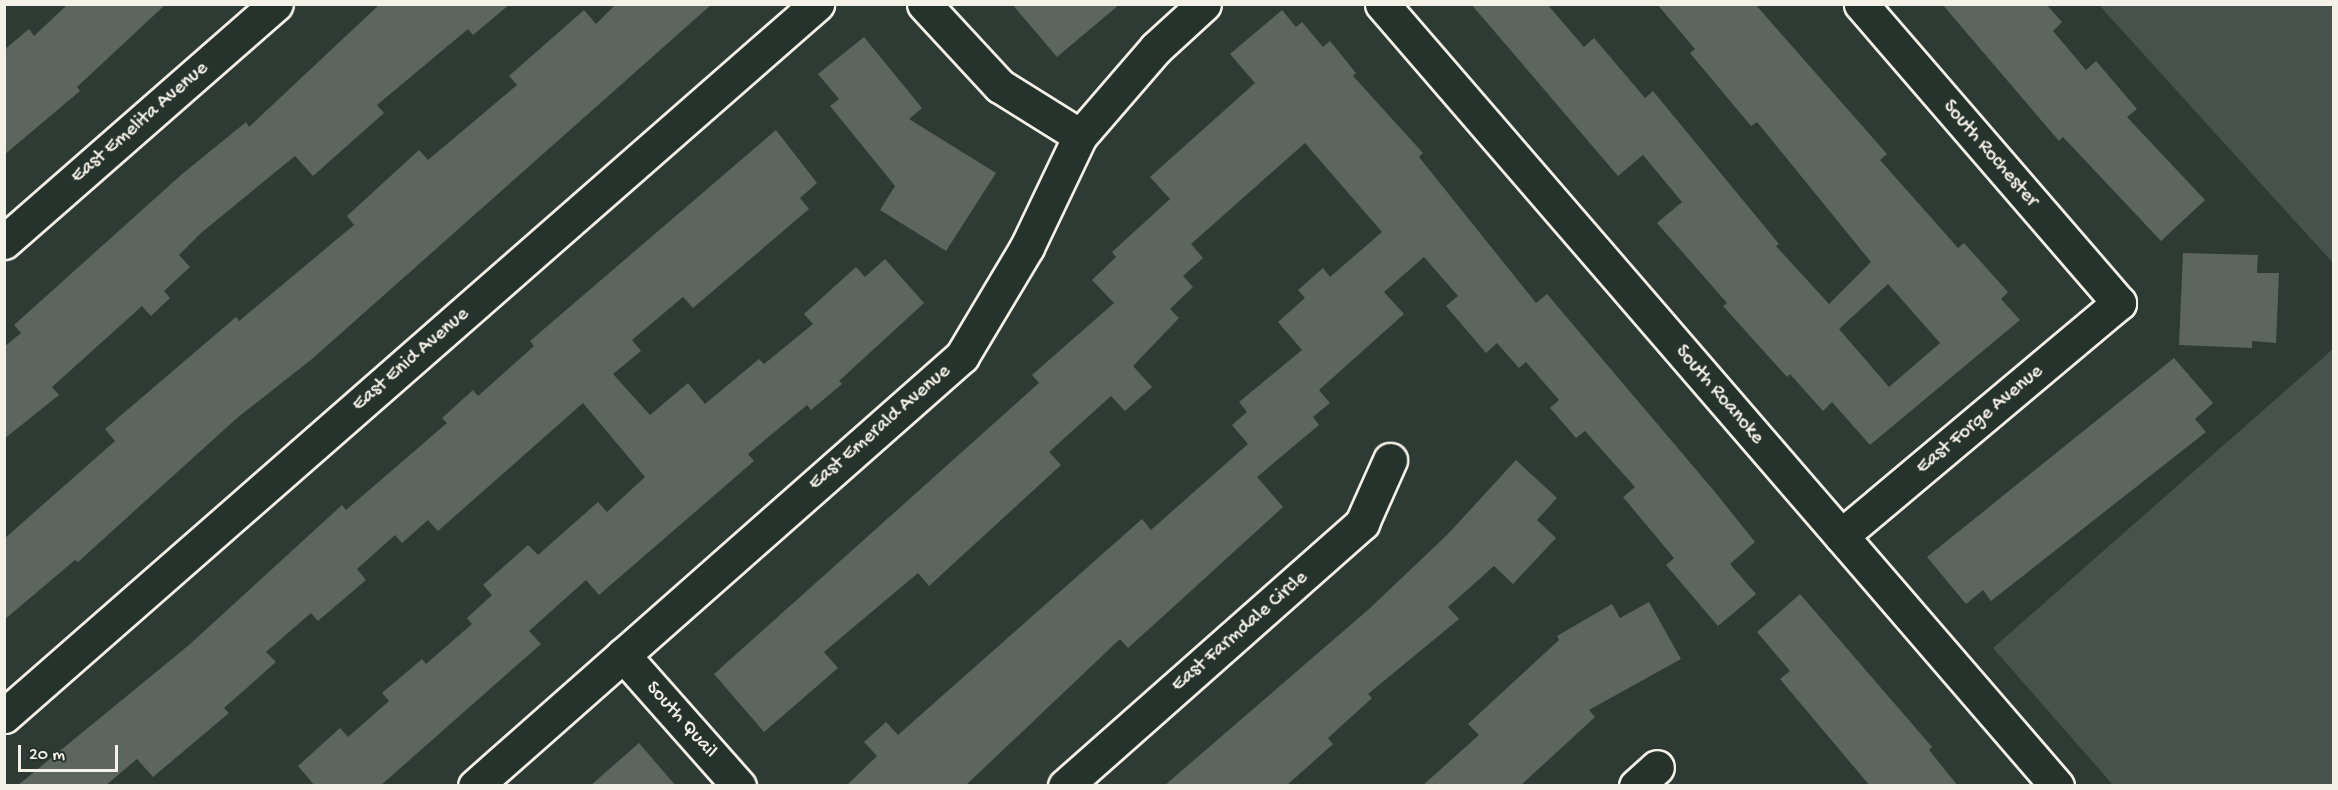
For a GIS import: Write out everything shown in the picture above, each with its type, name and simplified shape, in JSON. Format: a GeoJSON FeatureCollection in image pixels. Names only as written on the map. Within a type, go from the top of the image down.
{"type":"FeatureCollection","features":[{"type":"Feature","properties":{"kind":"street","name":"East Emelita Avenue"},"geometry":{"type":"LineString","coordinates":[[4,242],[276,4]]}},
{"type":"Feature","properties":{"kind":"street","name":"East Enid Avenue"},"geometry":{"type":"LineString","coordinates":[[4,716],[817,4]]}},
{"type":"Feature","properties":{"kind":"street"},"geometry":{"type":"LineString","coordinates":[[924,4],[1000,86],[1080,136]]}},
{"type":"Feature","properties":{"kind":"street","name":"East Emerald Avenue"},"geometry":{"type":"LineString","coordinates":[[475,786],[962,356],[1027,247],[1080,136],[1156,48],[1204,4]]}},
{"type":"Feature","properties":{"kind":"street","name":"South Roanoke"},"geometry":{"type":"LineString","coordinates":[[1382,4],[2057,786]]}},
{"type":"Feature","properties":{"kind":"street","name":"South Rochester"},"geometry":{"type":"LineString","coordinates":[[1861,4],[2119,303]]}},
{"type":"Feature","properties":{"kind":"street","name":"East Forge Avenue"},"geometry":{"type":"LineString","coordinates":[[1841,536],[2119,303]]}},
{"type":"Feature","properties":{"kind":"street","name":"East Farmdale Circle"},"geometry":{"type":"LineString","coordinates":[[1065,786],[1362,523],[1390,460]]}},
{"type":"Feature","properties":{"kind":"street","name":"South Quail"},"geometry":{"type":"LineString","coordinates":[[623,655],[738,786]]}},
{"type":"Feature","properties":{"kind":"shaded area"},"geometry":{"type":"Polygon","coordinates":[[[2099,5],[2333,5],[2333,263],[2099,5]]]}},
{"type":"Feature","properties":{"kind":"shaded area"},"geometry":{"type":"Polygon","coordinates":[[[2333,349],[2333,785],[2113,785],[1993,648],[2333,349]]]}},
{"type":"Feature","properties":{"kind":"building"},"geometry":{"type":"Polygon","coordinates":[[[68,4],[166,4],[77,87],[80,91],[4,155],[4,50],[29,29],[34,36],[68,4]]]}},
{"type":"Feature","properties":{"kind":"building"},"geometry":{"type":"Polygon","coordinates":[[[380,4],[510,4],[473,35],[468,29],[377,105],[384,113],[313,176],[295,156],[201,233],[179,255],[190,267],[164,291],[170,298],[151,316],[142,306],[52,387],[59,395],[4,439],[4,347],[21,333],[14,325],[181,175],[246,122],[249,127],[380,4]]]}},
{"type":"Feature","properties":{"kind":"building"},"geometry":{"type":"Polygon","coordinates":[[[616,4],[712,4],[312,359],[237,418],[78,562],[75,560],[4,620],[4,539],[115,441],[105,429],[236,317],[239,321],[354,225],[347,216],[419,150],[428,160],[517,85],[509,76],[584,10],[596,24],[616,4]]]}},
{"type":"Feature","properties":{"kind":"building"},"geometry":{"type":"Polygon","coordinates":[[[1012,4],[1120,4],[1057,57],[1012,4]]]}},
{"type":"Feature","properties":{"kind":"building"},"geometry":{"type":"Polygon","coordinates":[[[1471,4],[1547,4],[1584,47],[1594,38],[1645,98],[1653,91],[1779,244],[1776,246],[1829,304],[1871,262],[1757,122],[1751,126],[1690,53],[1695,49],[1657,4],[1755,4],[1887,154],[1880,160],[1958,248],[1964,243],[2008,292],[2001,299],[2020,320],[1870,445],[1832,402],[1823,411],[1790,374],[1787,377],[1723,306],[1727,303],[1657,223],[1682,202],[1643,155],[1618,176],[1471,4]],[[1888,284],[1839,329],[1889,387],[1940,343],[1888,284]]]}},
{"type":"Feature","properties":{"kind":"building"},"geometry":{"type":"Polygon","coordinates":[[[1942,4],[2046,4],[2062,22],[2053,31],[2086,70],[2096,61],[2137,109],[2127,117],[2205,200],[2161,241],[2063,137],[2059,141],[1942,4]]]}},
{"type":"Feature","properties":{"kind":"building"},"geometry":{"type":"Polygon","coordinates":[[[1282,10],[1296,27],[1302,22],[1323,47],[1330,41],[1356,73],[1353,76],[1423,153],[1419,157],[1536,303],[1547,294],[1715,492],[1755,542],[1730,564],[1756,594],[1718,626],[1666,565],[1674,558],[1623,497],[1635,487],[1585,431],[1576,438],[1550,408],[1559,400],[1526,362],[1519,368],[1497,343],[1486,353],[1446,306],[1458,296],[1424,257],[1384,292],[1404,314],[1319,390],[1330,403],[1313,417],[1319,425],[1257,477],[1283,507],[1128,648],[1120,639],[965,786],[846,786],[877,756],[864,742],[886,722],[898,735],[1142,519],[1151,530],[1248,444],[1232,425],[1247,412],[1239,402],[1302,350],[1278,322],[1305,298],[1298,290],[1323,268],[1330,277],[1382,232],[1305,143],[1191,244],[1203,258],[1183,276],[1193,287],[1170,309],[1179,318],[1133,366],[1152,387],[1125,411],[1111,396],[1049,452],[1061,465],[929,586],[918,573],[824,652],[838,668],[764,732],[714,674],[1039,383],[1032,375],[1114,303],[1092,280],[1116,257],[1112,252],[1170,199],[1150,177],[1255,83],[1230,54],[1282,10]]]}},
{"type":"Feature","properties":{"kind":"building"},"geometry":{"type":"Polygon","coordinates":[[[864,37],[922,108],[909,119],[996,173],[946,251],[880,210],[895,186],[830,106],[839,99],[818,74],[864,37]]]}},
{"type":"Feature","properties":{"kind":"building"},"geometry":{"type":"Polygon","coordinates":[[[776,130],[817,183],[800,198],[809,209],[693,308],[683,297],[632,340],[641,351],[613,374],[650,415],[688,383],[705,404],[759,359],[764,364],[813,324],[804,314],[856,267],[865,277],[885,259],[924,303],[839,381],[842,384],[811,410],[807,405],[748,454],[754,461],[599,595],[586,580],[529,631],[541,644],[380,786],[315,786],[298,766],[340,728],[348,737],[389,701],[382,693],[422,659],[426,664],[472,624],[467,618],[492,595],[483,585],[528,545],[538,555],[598,502],[607,512],[645,477],[583,403],[438,531],[428,520],[402,543],[395,535],[357,569],[366,580],[318,621],[311,613],[266,652],[276,662],[224,708],[229,713],[153,777],[137,759],[105,786],[17,786],[189,645],[342,505],[346,510],[447,423],[442,418],[473,390],[478,396],[534,346],[530,341],[776,130]]]}},
{"type":"Feature","properties":{"kind":"building"},"geometry":{"type":"Polygon","coordinates":[[[2183,253],[2258,255],[2257,273],[2279,273],[2276,343],[2252,341],[2252,348],[2179,345],[2183,253]]]}},
{"type":"Feature","properties":{"kind":"building"},"geometry":{"type":"Polygon","coordinates":[[[2174,358],[2213,403],[2195,419],[2206,432],[1991,601],[1983,590],[1966,604],[1927,557],[2174,358]]]}},
{"type":"Feature","properties":{"kind":"building"},"geometry":{"type":"Polygon","coordinates":[[[1516,460],[1557,498],[1537,520],[1556,538],[1513,584],[1494,566],[1448,607],[1459,619],[1368,694],[1372,698],[1328,738],[1333,744],[1286,786],[1164,786],[1369,609],[1448,534],[1516,460]]]}},
{"type":"Feature","properties":{"kind":"building"},"geometry":{"type":"Polygon","coordinates":[[[1800,594],[1932,747],[1929,750],[1958,786],[1870,786],[1780,679],[1790,671],[1757,632],[1800,594]]]}},
{"type":"Feature","properties":{"kind":"building"},"geometry":{"type":"Polygon","coordinates":[[[1649,602],[1681,659],[1589,710],[1595,717],[1520,786],[1422,786],[1479,735],[1468,724],[1559,640],[1557,636],[1612,604],[1620,618],[1649,602]]]}},
{"type":"Feature","properties":{"kind":"building"},"geometry":{"type":"Polygon","coordinates":[[[639,743],[676,786],[590,786],[639,743]]]}}]}
